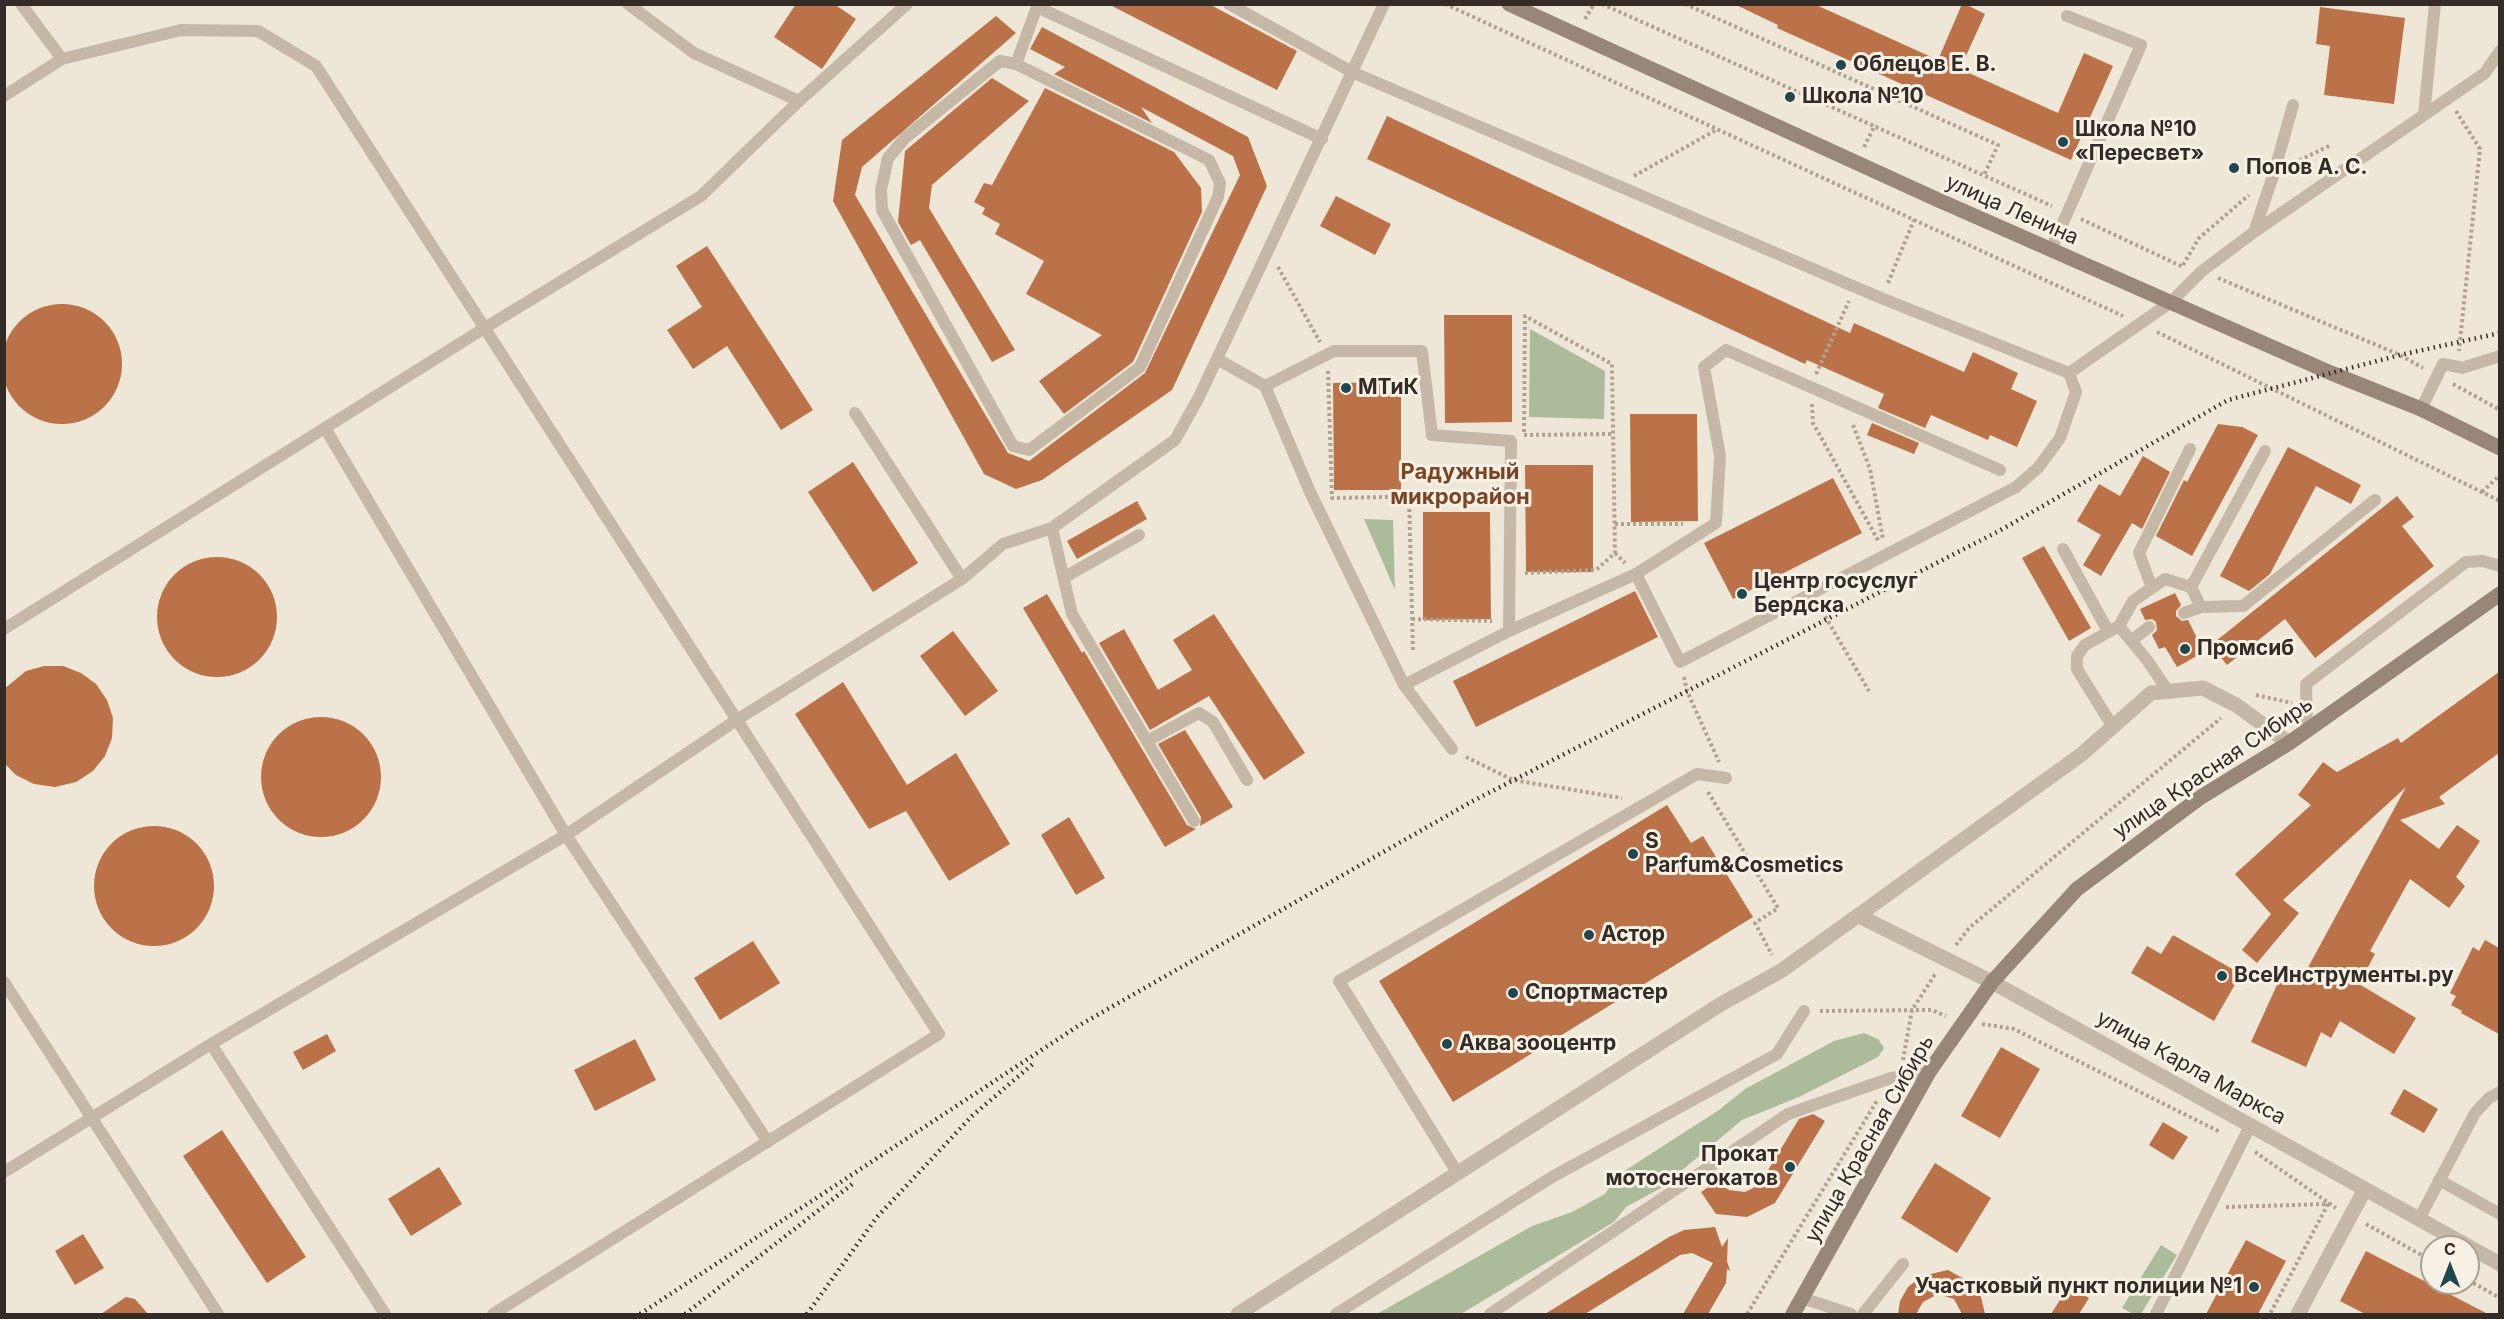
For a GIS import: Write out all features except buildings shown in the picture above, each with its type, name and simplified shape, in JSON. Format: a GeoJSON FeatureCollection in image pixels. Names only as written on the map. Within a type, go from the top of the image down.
{"type":"FeatureCollection","features":[{"type":"Feature","properties":{"kind":"street","name":"улица Ленина"},"geometry":{"type":"LineString","coordinates":[[1509,4],[2051,250],[2421,409],[2499,448]]}},
{"type":"Feature","properties":{"kind":"street","name":"улица Красная Сибирь"},"geometry":{"type":"LineString","coordinates":[[1793,1314],[1929,1072],[1962,1022],[1992,982],[2077,889],[2201,796],[2289,743],[2499,594]]}},
{"type":"Feature","properties":{"kind":"street"},"geometry":{"type":"LineString","coordinates":[[1238,1314],[1721,1004],[1781,971],[2082,754],[2151,693],[2203,688],[2236,705],[2289,743]]}},
{"type":"Feature","properties":{"kind":"street","name":"улица Карла Маркса"},"geometry":{"type":"LineString","coordinates":[[1859,916],[1992,982],[2499,1264]]}},
{"type":"Feature","properties":{"kind":"street"},"geometry":{"type":"LineString","coordinates":[[2298,1314],[2365,1189]]}},
{"type":"Feature","properties":{"kind":"lane"},"geometry":{"type":"LineString","coordinates":[[21,4],[62,59]]}},
{"type":"Feature","properties":{"kind":"lane"},"geometry":{"type":"LineString","coordinates":[[628,4],[694,53],[799,101]]}},
{"type":"Feature","properties":{"kind":"lane"},"geometry":{"type":"LineString","coordinates":[[4,629],[483,329],[701,196],[799,101],[907,4]]}},
{"type":"Feature","properties":{"kind":"lane"},"geometry":{"type":"LineString","coordinates":[[1229,4],[1354,73],[1881,298],[2068,373],[2076,392],[2060,438],[2038,468],[2016,487],[1680,662],[1636,574]]}},
{"type":"Feature","properties":{"kind":"lane"},"geometry":{"type":"LineString","coordinates":[[5,1170],[211,1044],[566,835],[735,721],[962,579],[1003,544],[1052,528],[1175,440],[1217,359],[1354,73],[1384,4]]}},
{"type":"Feature","properties":{"kind":"lane"},"geometry":{"type":"LineString","coordinates":[[2424,115],[2435,4]]}},
{"type":"Feature","properties":{"kind":"lane"},"geometry":{"type":"LineString","coordinates":[[1016,64],[1037,6],[1322,139]]}},
{"type":"Feature","properties":{"kind":"lane"},"geometry":{"type":"LineString","coordinates":[[2051,250],[2141,45],[2067,16]]}},
{"type":"Feature","properties":{"kind":"lane"},"geometry":{"type":"LineString","coordinates":[[4,96],[62,59],[181,30],[258,31],[316,66],[735,721],[939,1034],[493,1314]]}},
{"type":"Feature","properties":{"kind":"lane"},"geometry":{"type":"LineString","coordinates":[[2068,373],[2171,302],[2202,271],[2253,232],[2485,73],[2499,51]]}},
{"type":"Feature","properties":{"kind":"lane"},"geometry":{"type":"LineString","coordinates":[[1000,61],[1016,64],[1209,160],[1220,183],[1218,197],[1140,367],[1029,450],[1013,446],[882,210],[881,190],[888,158],[905,138],[1000,61]]}},
{"type":"Feature","properties":{"kind":"lane"},"geometry":{"type":"LineString","coordinates":[[2253,232],[2274,173],[2293,105]]}},
{"type":"Feature","properties":{"kind":"lane"},"geometry":{"type":"LineString","coordinates":[[1404,685],[1509,626],[1636,574],[1716,523],[1720,456],[1704,367],[1726,350],[2000,470]]}},
{"type":"Feature","properties":{"kind":"lane"},"geometry":{"type":"LineString","coordinates":[[1265,386],[1334,351],[1422,351],[1432,435],[1511,441],[1509,626]]}},
{"type":"Feature","properties":{"kind":"lane"},"geometry":{"type":"LineString","coordinates":[[2421,409],[2443,364],[2461,367],[2499,356]]}},
{"type":"Feature","properties":{"kind":"lane"},"geometry":{"type":"LineString","coordinates":[[1217,359],[1265,386],[1310,492],[1404,685],[1452,749]]}},
{"type":"Feature","properties":{"kind":"lane"},"geometry":{"type":"LineString","coordinates":[[855,413],[962,579]]}},
{"type":"Feature","properties":{"kind":"lane"},"geometry":{"type":"LineString","coordinates":[[325,428],[566,835],[768,1142]]}},
{"type":"Feature","properties":{"kind":"lane"},"geometry":{"type":"LineString","coordinates":[[2151,588],[2139,553],[2190,449]]}},
{"type":"Feature","properties":{"kind":"lane"},"geometry":{"type":"LineString","coordinates":[[2191,587],[2265,451]]}},
{"type":"Feature","properties":{"kind":"lane"},"geometry":{"type":"LineString","coordinates":[[2184,613],[2201,607],[2243,606],[2375,500]]}},
{"type":"Feature","properties":{"kind":"lane"},"geometry":{"type":"LineString","coordinates":[[1052,528],[1072,614],[1194,821]]}},
{"type":"Feature","properties":{"kind":"lane"},"geometry":{"type":"LineString","coordinates":[[1065,577],[1139,535]]}},
{"type":"Feature","properties":{"kind":"lane"},"geometry":{"type":"LineString","coordinates":[[2063,549],[2114,629],[2132,640],[2168,691]]}},
{"type":"Feature","properties":{"kind":"lane"},"geometry":{"type":"LineString","coordinates":[[2307,730],[2306,684],[2466,562],[2484,561],[2499,566]]}},
{"type":"Feature","properties":{"kind":"lane"},"geometry":{"type":"LineString","coordinates":[[2113,727],[2077,669],[2077,656],[2085,645],[2114,629],[2133,601],[2165,579],[2191,587],[2201,607]]}},
{"type":"Feature","properties":{"kind":"lane"},"geometry":{"type":"LineString","coordinates":[[2132,640],[2149,627]]}},
{"type":"Feature","properties":{"kind":"lane"},"geometry":{"type":"LineString","coordinates":[[1147,741],[1199,713],[1213,722],[1247,780]]}},
{"type":"Feature","properties":{"kind":"lane"},"geometry":{"type":"LineString","coordinates":[[1458,1174],[1339,981],[1697,774],[1726,778]]}},
{"type":"Feature","properties":{"kind":"lane"},"geometry":{"type":"LineString","coordinates":[[4,982],[218,1314]]}},
{"type":"Feature","properties":{"kind":"lane"},"geometry":{"type":"LineString","coordinates":[[1336,1314],[1552,1177],[1777,1054],[1804,1011]]}},
{"type":"Feature","properties":{"kind":"lane"},"geometry":{"type":"LineString","coordinates":[[211,1044],[386,1314]]}},
{"type":"Feature","properties":{"kind":"lane"},"geometry":{"type":"LineString","coordinates":[[1490,1314],[1788,1114],[1891,1078],[1929,1072]]}},
{"type":"Feature","properties":{"kind":"lane"},"geometry":{"type":"LineString","coordinates":[[2419,1219],[2475,1113],[2489,1098],[2499,1092]]}},
{"type":"Feature","properties":{"kind":"lane"},"geometry":{"type":"LineString","coordinates":[[2156,1314],[2250,1126]]}},
{"type":"Feature","properties":{"kind":"lane"},"geometry":{"type":"LineString","coordinates":[[2439,1180],[2499,1214]]}},
{"type":"Feature","properties":{"kind":"lane"},"geometry":{"type":"LineString","coordinates":[[1863,1314],[1903,1264]]}},
{"type":"Feature","properties":{"kind":"lane"},"geometry":{"type":"LineString","coordinates":[[1802,1298],[1851,1314]]}},
{"type":"Feature","properties":{"kind":"path"},"geometry":{"type":"LineString","coordinates":[[1445,4],[2141,324],[2499,501]]}},
{"type":"Feature","properties":{"kind":"path"},"geometry":{"type":"LineString","coordinates":[[1685,4],[1998,145],[1984,175]]}},
{"type":"Feature","properties":{"kind":"path"},"geometry":{"type":"LineString","coordinates":[[2448,99],[2480,149],[2460,321],[2459,387]]}},
{"type":"Feature","properties":{"kind":"path"},"geometry":{"type":"LineString","coordinates":[[1618,186],[1716,130]]}},
{"type":"Feature","properties":{"kind":"path"},"geometry":{"type":"LineString","coordinates":[[1881,298],[1914,220]]}},
{"type":"Feature","properties":{"kind":"path"},"geometry":{"type":"LineString","coordinates":[[1269,250],[1327,354],[1332,498],[1510,495]]}},
{"type":"Feature","properties":{"kind":"path"},"geometry":{"type":"LineString","coordinates":[[1855,287],[1810,386],[1813,423],[1886,555]]}},
{"type":"Feature","properties":{"kind":"path"},"geometry":{"type":"LineString","coordinates":[[1510,573],[1596,570],[1615,553],[1612,364],[1525,316],[1524,435],[1613,434]]}},
{"type":"Feature","properties":{"kind":"path"},"geometry":{"type":"LineString","coordinates":[[1846,418],[1855,426],[1870,469],[1886,555]]}},
{"type":"Feature","properties":{"kind":"path"},"geometry":{"type":"LineString","coordinates":[[2482,492],[2499,475]]}},
{"type":"Feature","properties":{"kind":"path"},"geometry":{"type":"LineString","coordinates":[[1409,497],[1413,652]]}},
{"type":"Feature","properties":{"kind":"path"},"geometry":{"type":"LineString","coordinates":[[1615,524],[1716,523]]}},
{"type":"Feature","properties":{"kind":"path"},"geometry":{"type":"LineString","coordinates":[[1812,592],[1869,691]]}},
{"type":"Feature","properties":{"kind":"path"},"geometry":{"type":"LineString","coordinates":[[1412,619],[1509,626]]}},
{"type":"Feature","properties":{"kind":"path"},"geometry":{"type":"LineString","coordinates":[[1680,662],[1687,691],[1726,778]]}},
{"type":"Feature","properties":{"kind":"path"},"geometry":{"type":"LineString","coordinates":[[1452,749],[1513,780],[1650,803]]}},
{"type":"Feature","properties":{"kind":"path"},"geometry":{"type":"LineString","coordinates":[[1697,774],[1778,908],[1755,923],[1781,971]]}},
{"type":"Feature","properties":{"kind":"path"},"geometry":{"type":"LineString","coordinates":[[1804,1011],[1932,1010],[1962,1022],[2014,1029],[2242,1143],[2328,1204],[2420,1254]]}},
{"type":"Feature","properties":{"kind":"path"},"geometry":{"type":"LineString","coordinates":[[2210,1207],[2328,1204]]}},
{"type":"Feature","properties":{"kind":"path"},"geometry":{"type":"LineString","coordinates":[[2270,1314],[2328,1204]]}},
{"type":"Feature","properties":{"kind":"path"},"geometry":{"type":"LineString","coordinates":[[2480,1287],[2499,1298]]}},
{"type":"Feature","properties":{"kind":"green space"},"geometry":{"type":"Polygon","coordinates":[[[1530,329],[1605,371],[1604,419],[1529,417],[1530,329]]]}},
{"type":"Feature","properties":{"kind":"green space"},"geometry":{"type":"Polygon","coordinates":[[[1364,519],[1393,520],[1395,590],[1364,519]]]}},
{"type":"Feature","properties":{"kind":"green space"},"geometry":{"type":"Polygon","coordinates":[[[1864,1033],[1878,1039],[1884,1048],[1878,1057],[1799,1097],[1742,1120],[1661,1188],[1626,1207],[1614,1222],[1461,1314],[1377,1314],[1532,1226],[1572,1212],[1605,1194],[1618,1175],[1719,1110],[1745,1089],[1834,1041],[1864,1033]]]}},
{"type":"Feature","properties":{"kind":"green space"},"geometry":{"type":"Polygon","coordinates":[[[2161,1245],[2177,1255],[2141,1314],[2133,1314],[2122,1308],[2161,1245]]]}},
{"type":"Feature","properties":{"kind":"railway"},"geometry":{"type":"LineString","coordinates":[[640,1314],[1078,1026],[1471,802],[1999,531],[2228,400],[2400,355],[2500,333]]}},
{"type":"Feature","properties":{"kind":"railway"},"geometry":{"type":"LineString","coordinates":[[807,1314],[877,1217],[972,1116],[1034,1063]]}},
{"type":"Feature","properties":{"kind":"railway"},"geometry":{"type":"LineString","coordinates":[[685,1314],[855,1182]]}},
{"type":"Feature","properties":{"kind":"place","name":"Облецов Е. В."},"geometry":{"type":"Point","coordinates":[1841,65]}},
{"type":"Feature","properties":{"kind":"place","name":"Школа №10"},"geometry":{"type":"Point","coordinates":[1790,97]}},
{"type":"Feature","properties":{"kind":"place","name":"Школа №10 «Пересвет»"},"geometry":{"type":"Point","coordinates":[2063,142]}},
{"type":"Feature","properties":{"kind":"place","name":"Попов А. С."},"geometry":{"type":"Point","coordinates":[2234,168]}},
{"type":"Feature","properties":{"kind":"place","name":"МТиК"},"geometry":{"type":"Point","coordinates":[1346,388]}},
{"type":"Feature","properties":{"kind":"place","name":"Центр госуслуг Бердска"},"geometry":{"type":"Point","coordinates":[1742,594]}},
{"type":"Feature","properties":{"kind":"place","name":"Промсиб"},"geometry":{"type":"Point","coordinates":[2185,649]}},
{"type":"Feature","properties":{"kind":"place","name":"S Parfum&Cosmetics"},"geometry":{"type":"Point","coordinates":[1633,854]}},
{"type":"Feature","properties":{"kind":"place","name":"Астор"},"geometry":{"type":"Point","coordinates":[1589,935]}},
{"type":"Feature","properties":{"kind":"place","name":"ВсеИнструменты.ру"},"geometry":{"type":"Point","coordinates":[2222,976]}},
{"type":"Feature","properties":{"kind":"place","name":"Спортмастер"},"geometry":{"type":"Point","coordinates":[1513,993]}},
{"type":"Feature","properties":{"kind":"place","name":"Аква зооцентр"},"geometry":{"type":"Point","coordinates":[1447,1044]}},
{"type":"Feature","properties":{"kind":"place","name":"Прокат мотоснегокатов"},"geometry":{"type":"Point","coordinates":[1790,1167]}},
{"type":"Feature","properties":{"kind":"place","name":"Участковый пункт полиции №1"},"geometry":{"type":"Point","coordinates":[2254,1287]}},
{"type":"Feature","properties":{"kind":"district","name":"Радужный микрорайон"},"geometry":{"type":"Point","coordinates":[1460,485]}}]}
